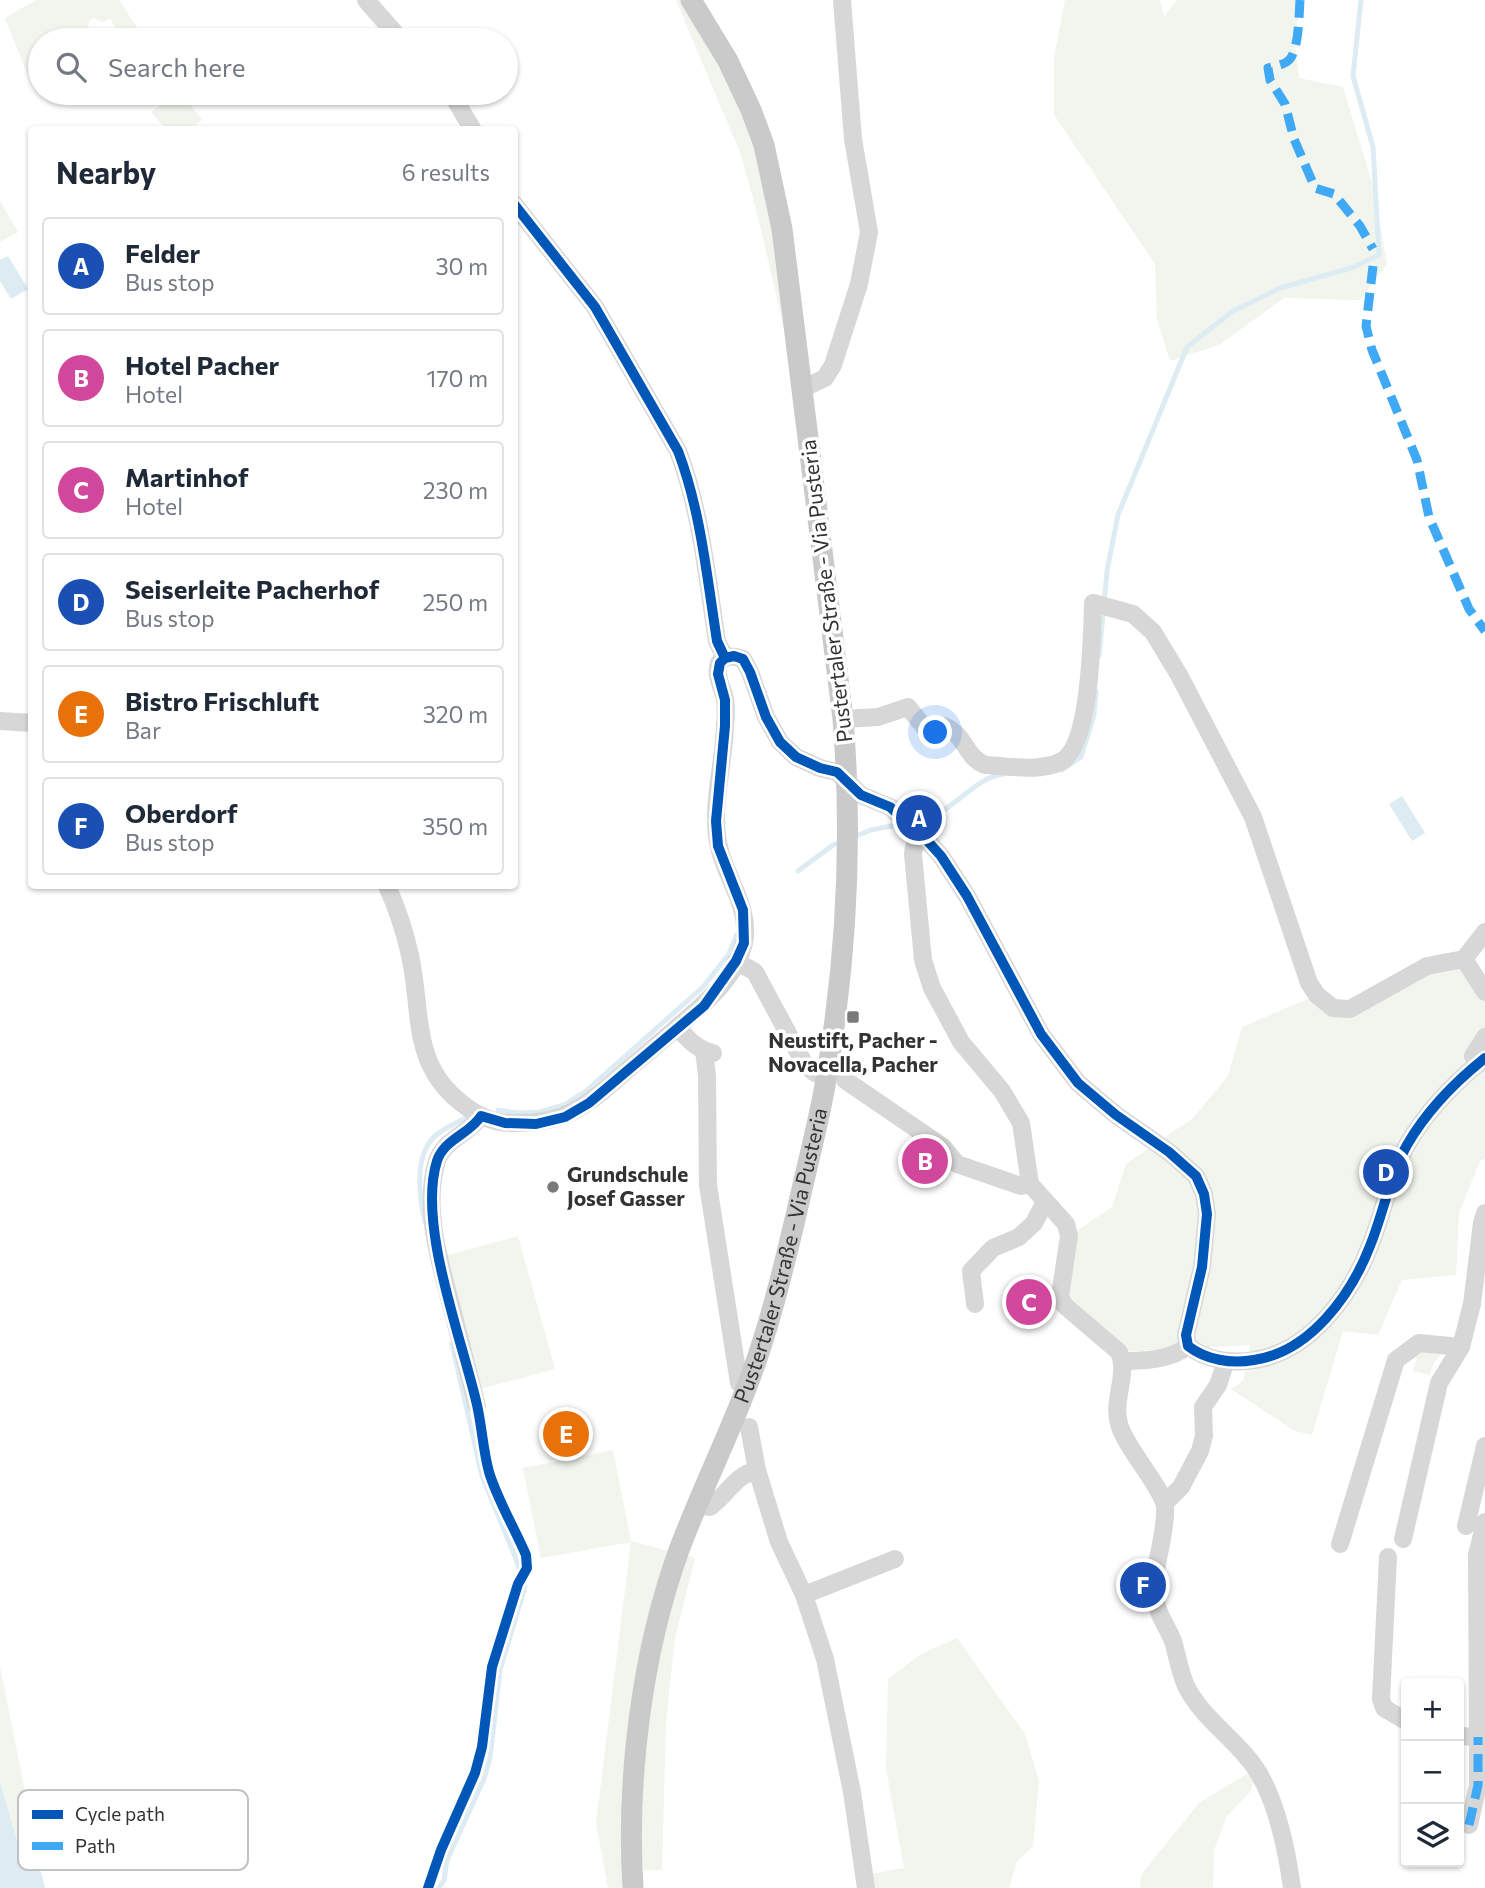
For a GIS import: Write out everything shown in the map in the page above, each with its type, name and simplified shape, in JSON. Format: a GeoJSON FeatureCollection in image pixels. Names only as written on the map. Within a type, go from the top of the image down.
{"type":"FeatureCollection","features":[{"type":"Feature","properties":{"kind":"main road","name":"Pustertaler Straße - Via Pusteria"},"geometry":{"type":"LineString","coordinates":[[634,1888],[634,1799],[651,1644],[697,1504],[764,1339],[791,1235],[824,1092],[842,964],[849,839],[843,719],[782,229],[764,145],[751,110],[728,61],[691,0]]}},
{"type":"Feature","properties":{"kind":"street"},"geometry":{"type":"LineString","coordinates":[[366,0],[390,28]]}},
{"type":"Feature","properties":{"kind":"street"},"geometry":{"type":"LineString","coordinates":[[802,389],[825,378],[833,365],[859,284],[869,232],[853,139],[842,0]]}},
{"type":"Feature","properties":{"kind":"street"},"geometry":{"type":"LineString","coordinates":[[458,105],[472,126]]}},
{"type":"Feature","properties":{"kind":"street"},"geometry":{"type":"LineString","coordinates":[[518,209],[595,307],[678,451],[697,516],[717,641],[725,657]]}},
{"type":"Feature","properties":{"kind":"street"},"geometry":{"type":"LineString","coordinates":[[843,719],[878,717],[908,707],[928,732],[944,726],[955,731],[976,761],[985,765],[1048,766],[1064,761],[1073,750],[1080,734],[1090,658],[1093,603],[1112,607],[1133,614],[1153,632],[1222,756],[1253,817],[1309,983],[1317,995],[1333,1008],[1350,1009],[1427,966],[1464,958],[1485,932]]}},
{"type":"Feature","properties":{"kind":"street"},"geometry":{"type":"LineString","coordinates":[[388,889],[410,951],[420,1037],[441,1083],[466,1107],[481,1116],[505,1123],[536,1124],[565,1117],[589,1103],[704,1006],[736,961],[744,943],[743,910],[718,846],[716,821],[725,726],[725,700],[718,674],[720,663],[725,657],[743,659],[766,717],[780,743],[796,757],[837,772],[861,795],[890,807],[923,836],[941,856],[967,896],[1041,1034],[1078,1083],[1116,1115],[1169,1152],[1196,1176],[1204,1194],[1206,1214],[1202,1267],[1186,1335],[1188,1346],[1197,1353],[1227,1361],[1272,1358],[1317,1327],[1332,1310],[1355,1278],[1371,1245],[1390,1184],[1408,1144],[1433,1108],[1481,1061],[1473,1056],[1485,1037]]}},
{"type":"Feature","properties":{"kind":"street"},"geometry":{"type":"LineString","coordinates":[[0,721],[28,723]]}},
{"type":"Feature","properties":{"kind":"street"},"geometry":{"type":"LineString","coordinates":[[923,836],[914,847],[913,854],[923,960],[932,988],[961,1042],[1002,1091],[1021,1122],[1030,1184],[1066,1224],[1069,1236],[1060,1296],[1064,1305],[1119,1352],[1124,1361],[1116,1405],[1118,1422],[1126,1442],[1165,1503],[1157,1567],[1158,1609],[1171,1637],[1186,1685],[1201,1708],[1257,1771],[1273,1804],[1292,1888]]}},
{"type":"Feature","properties":{"kind":"street"},"geometry":{"type":"LineString","coordinates":[[1464,958],[1485,992]]}},
{"type":"Feature","properties":{"kind":"street"},"geometry":{"type":"LineString","coordinates":[[736,961],[755,972],[805,1065],[815,1073]]}},
{"type":"Feature","properties":{"kind":"street"},"geometry":{"type":"LineString","coordinates":[[677,1027],[710,1052],[707,1076],[708,1185],[739,1382]]}},
{"type":"Feature","properties":{"kind":"street"},"geometry":{"type":"LineString","coordinates":[[845,1080],[943,1147],[957,1164],[1021,1186],[1030,1184]]}},
{"type":"Feature","properties":{"kind":"street"},"geometry":{"type":"LineString","coordinates":[[477,1406],[436,1249],[432,1190],[438,1160],[444,1148],[474,1126],[481,1116]]}},
{"type":"Feature","properties":{"kind":"street"},"geometry":{"type":"LineString","coordinates":[[975,1304],[971,1271],[993,1248],[1019,1237],[1034,1223],[1045,1202]]}},
{"type":"Feature","properties":{"kind":"street"},"geometry":{"type":"LineString","coordinates":[[1403,1539],[1439,1382],[1461,1347],[1472,1304],[1485,1213]]}},
{"type":"Feature","properties":{"kind":"street"},"geometry":{"type":"LineString","coordinates":[[1340,1544],[1396,1360],[1419,1343],[1461,1347]]}},
{"type":"Feature","properties":{"kind":"street"},"geometry":{"type":"LineString","coordinates":[[1124,1361],[1157,1360],[1188,1346]]}},
{"type":"Feature","properties":{"kind":"street"},"geometry":{"type":"LineString","coordinates":[[1165,1503],[1181,1487],[1200,1451],[1204,1436],[1203,1407],[1218,1385],[1227,1361]]}},
{"type":"Feature","properties":{"kind":"street"},"geometry":{"type":"LineString","coordinates":[[749,1427],[757,1470],[779,1542],[804,1595],[825,1660],[840,1728],[866,1888]]}},
{"type":"Feature","properties":{"kind":"street"},"geometry":{"type":"LineString","coordinates":[[1466,1526],[1485,1446]]}},
{"type":"Feature","properties":{"kind":"street"},"geometry":{"type":"LineString","coordinates":[[697,1504],[710,1507],[746,1472],[757,1470]]}},
{"type":"Feature","properties":{"kind":"street"},"geometry":{"type":"LineString","coordinates":[[1469,1825],[1478,1785],[1477,1555],[1485,1522]]}},
{"type":"Feature","properties":{"kind":"street"},"geometry":{"type":"LineString","coordinates":[[1388,1557],[1381,1699],[1384,1708],[1401,1718]]}},
{"type":"Feature","properties":{"kind":"street"},"geometry":{"type":"LineString","coordinates":[[804,1595],[895,1559]]}},
{"type":"Feature","properties":{"kind":"street"},"geometry":{"type":"LineString","coordinates":[[1464,1736],[1478,1737]]}},
{"type":"Feature","properties":{"kind":"shaded area"},"geometry":{"type":"Polygon","coordinates":[[[36,0],[119,0],[137,28],[115,28],[110,18],[103,22],[94,18],[89,21],[88,28],[28,28],[28,75],[5,18],[36,0]]]}},
{"type":"Feature","properties":{"kind":"shaded area"},"geometry":{"type":"Polygon","coordinates":[[[676,0],[680,0],[732,89],[755,151],[769,205],[797,384],[741,155],[676,0]]]}},
{"type":"Feature","properties":{"kind":"shaded area"},"geometry":{"type":"Polygon","coordinates":[[[1065,0],[1160,0],[1164,16],[1177,0],[1300,0],[1295,45],[1299,78],[1343,87],[1373,186],[1387,264],[1360,300],[1284,298],[1219,345],[1170,361],[1157,319],[1155,264],[1054,115],[1054,57],[1065,0]]]}},
{"type":"Feature","properties":{"kind":"shaded area"},"geometry":{"type":"Polygon","coordinates":[[[161,105],[190,105],[202,120],[195,126],[163,126],[151,112],[161,105]]]}},
{"type":"Feature","properties":{"kind":"shaded area"},"geometry":{"type":"Polygon","coordinates":[[[0,201],[18,232],[0,242],[0,201]]]}},
{"type":"Feature","properties":{"kind":"shaded area"},"geometry":{"type":"Polygon","coordinates":[[[8,256],[28,289],[11,299],[0,281],[0,260],[8,256]]]}},
{"type":"Feature","properties":{"kind":"shaded area"},"geometry":{"type":"Polygon","coordinates":[[[1402,796],[1425,833],[1412,841],[1389,804],[1402,796]]]}},
{"type":"Feature","properties":{"kind":"shaded area"},"geometry":{"type":"Polygon","coordinates":[[[1464,959],[1485,989],[1485,1159],[1480,1161],[1459,1213],[1456,1275],[1402,1280],[1378,1335],[1343,1331],[1312,1435],[1295,1431],[1231,1389],[1243,1381],[1250,1345],[1119,1352],[1064,1305],[1069,1236],[1112,1207],[1126,1164],[1193,1118],[1228,1076],[1242,1027],[1317,995],[1333,1008],[1464,959]]]}},
{"type":"Feature","properties":{"kind":"shaded area"},"geometry":{"type":"Polygon","coordinates":[[[518,1236],[555,1369],[480,1389],[444,1256],[518,1236]]]}},
{"type":"Feature","properties":{"kind":"shaded area"},"geometry":{"type":"Polygon","coordinates":[[[1420,1348],[1445,1349],[1433,1364],[1430,1375],[1413,1371],[1417,1358],[1411,1356],[1420,1348]]]}},
{"type":"Feature","properties":{"kind":"shaded area"},"geometry":{"type":"Polygon","coordinates":[[[613,1450],[631,1541],[695,1558],[675,1638],[666,1722],[662,1870],[625,1870],[625,1888],[608,1888],[596,1823],[631,1542],[541,1558],[523,1468],[613,1450]]]}},
{"type":"Feature","properties":{"kind":"shaded area"},"geometry":{"type":"Polygon","coordinates":[[[957,1638],[1025,1734],[1039,1781],[1033,1847],[1017,1861],[1009,1888],[862,1888],[860,1876],[904,1868],[886,1768],[888,1679],[921,1654],[957,1638]]]}},
{"type":"Feature","properties":{"kind":"shaded area"},"geometry":{"type":"Polygon","coordinates":[[[0,1667],[25,1790],[18,1790],[18,1841],[0,1782],[0,1667]]]}},
{"type":"Feature","properties":{"kind":"shaded area"},"geometry":{"type":"Polygon","coordinates":[[[1260,1766],[1250,1792],[1227,1816],[1214,1850],[1213,1888],[1140,1888],[1141,1875],[1199,1803],[1260,1766]]]}},
{"type":"Feature","properties":{"kind":"shaded area"},"geometry":{"type":"Polygon","coordinates":[[[0,1782],[18,1841],[18,1870],[40,1870],[45,1888],[0,1888],[0,1782]]]}},
{"type":"Feature","properties":{"kind":"waterway"},"geometry":{"type":"LineString","coordinates":[[1099,656],[1107,571],[1118,515],[1187,347],[1233,311],[1280,288],[1351,268],[1379,255],[1373,147],[1353,76],[1361,0]]}},
{"type":"Feature","properties":{"kind":"waterway"},"geometry":{"type":"LineString","coordinates":[[1062,770],[1081,757],[1094,715],[1096,691]]}},
{"type":"Feature","properties":{"kind":"waterway"},"geometry":{"type":"LineString","coordinates":[[915,822],[940,812],[982,782],[1003,774]]}},
{"type":"Feature","properties":{"kind":"waterway"},"geometry":{"type":"LineString","coordinates":[[851,838],[871,830],[902,824]]}},
{"type":"Feature","properties":{"kind":"waterway"},"geometry":{"type":"LineString","coordinates":[[798,871],[833,845],[842,842]]}},
{"type":"Feature","properties":{"kind":"waterway"},"geometry":{"type":"LineString","coordinates":[[498,1110],[540,1112],[564,1105],[586,1091],[703,987],[729,954],[737,934]]}},
{"type":"Feature","properties":{"kind":"waterway"},"geometry":{"type":"LineString","coordinates":[[425,1222],[420,1189],[423,1155],[437,1134],[467,1117]]}},
{"type":"Feature","properties":{"kind":"waterway"},"geometry":{"type":"LineString","coordinates":[[439,1888],[444,1880],[447,1860],[484,1779],[490,1758],[500,1670],[525,1587],[482,1476],[452,1344]]}},
{"type":"Feature","properties":{"kind":"marked path"},"geometry":{"type":"LineString","coordinates":[[1300,0],[1293,54],[1285,63],[1268,68],[1270,80],[1285,104],[1294,139],[1315,188],[1334,194],[1360,226],[1373,249]]}},
{"type":"Feature","properties":{"kind":"marked path"},"geometry":{"type":"LineString","coordinates":[[1373,266],[1366,326],[1372,350],[1417,460],[1429,517],[1469,609],[1485,631]]}},
{"type":"Feature","properties":{"kind":"marked path"},"geometry":{"type":"LineString","coordinates":[[1469,1825],[1478,1785],[1478,1737]]}},
{"type":"Feature","properties":{"kind":"cycle path"},"geometry":{"type":"LineString","coordinates":[[518,209],[595,307],[678,451],[698,521],[717,641],[725,658]]}},
{"type":"Feature","properties":{"kind":"cycle path"},"geometry":{"type":"LineString","coordinates":[[428,1888],[441,1850],[475,1773],[482,1747],[492,1667],[518,1584],[527,1568],[526,1555],[489,1472],[477,1405],[444,1282],[433,1216],[432,1187],[437,1161],[445,1147],[481,1116],[505,1123],[536,1124],[565,1117],[589,1103],[704,1006],[736,961],[744,943],[743,910],[718,846],[716,821],[725,726],[725,700],[718,674],[720,663],[725,658],[734,656],[743,659],[766,717],[780,742],[796,757],[837,772],[861,795],[890,807],[923,836],[941,856],[967,896],[1041,1034],[1078,1083],[1116,1115],[1169,1152],[1196,1176],[1204,1194],[1207,1214],[1202,1267],[1186,1335],[1188,1346],[1195,1351],[1219,1360],[1237,1361],[1274,1355],[1293,1346],[1326,1318],[1362,1265],[1407,1145],[1442,1098],[1485,1058]]}},
{"type":"Feature","properties":{"kind":"place","name":"Felder"},"geometry":{"type":"Point","coordinates":[919,818]}},
{"type":"Feature","properties":{"kind":"place","name":"Neustift, Pacher - Novacella, Pacher"},"geometry":{"type":"Point","coordinates":[853,1017]}},
{"type":"Feature","properties":{"kind":"place","name":"Hotel Pacher"},"geometry":{"type":"Point","coordinates":[925,1161]}},
{"type":"Feature","properties":{"kind":"place","name":"Seiserleite Pacherhof"},"geometry":{"type":"Point","coordinates":[1386,1172]}},
{"type":"Feature","properties":{"kind":"place","name":"Grundschule Josef Gasser"},"geometry":{"type":"Point","coordinates":[553,1187]}},
{"type":"Feature","properties":{"kind":"place","name":"Martinhof"},"geometry":{"type":"Point","coordinates":[1029,1302]}},
{"type":"Feature","properties":{"kind":"place","name":"Bistro Frischluft"},"geometry":{"type":"Point","coordinates":[566,1434]}},
{"type":"Feature","properties":{"kind":"place","name":"Oberdorf"},"geometry":{"type":"Point","coordinates":[1143,1585]}}]}
